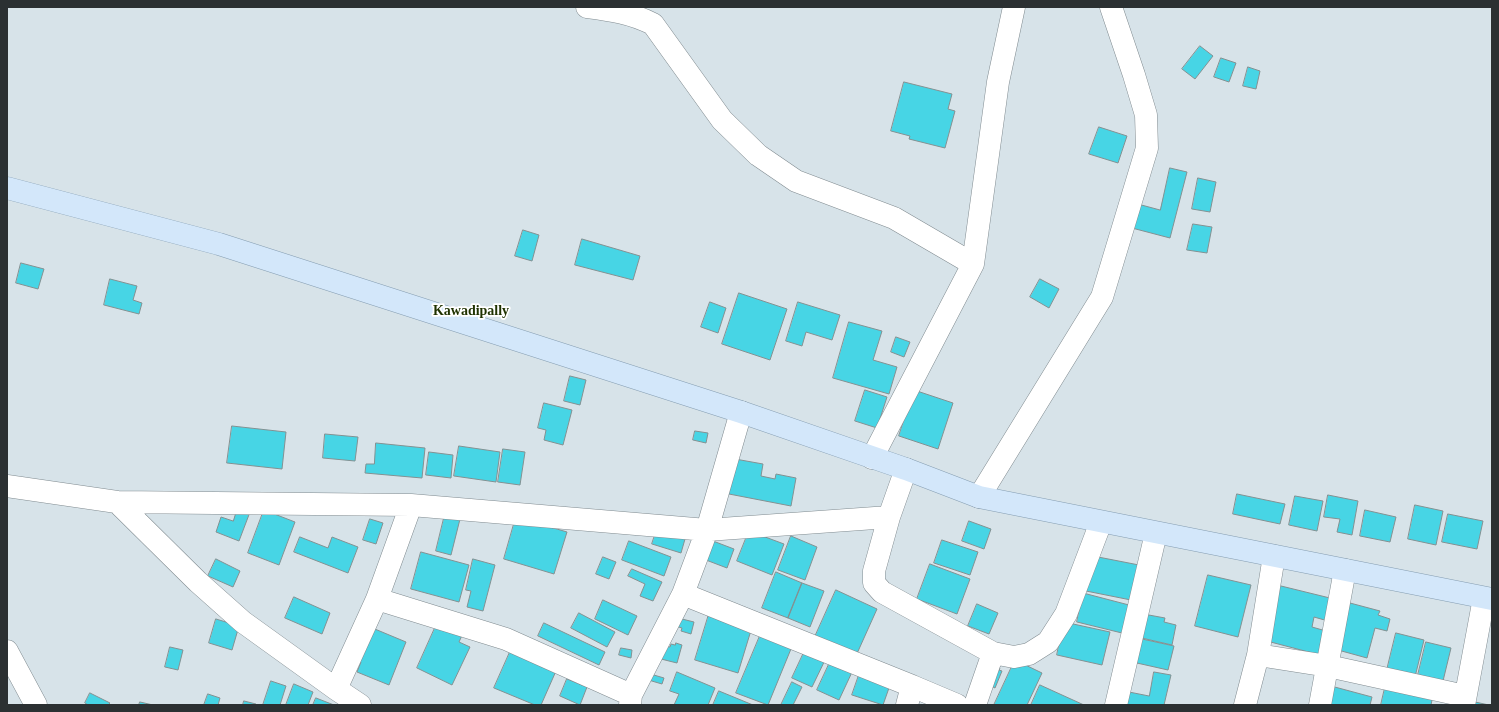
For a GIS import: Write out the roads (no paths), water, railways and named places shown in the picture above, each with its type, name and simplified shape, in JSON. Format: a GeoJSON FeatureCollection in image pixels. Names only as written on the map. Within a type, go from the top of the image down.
{"type":"FeatureCollection","features":[{"type":"Feature","properties":{"kind":"main road"},"geometry":{"type":"LineString","coordinates":[[7,188],[219,244],[741,412],[906,469],[979,497],[1488,598]]}},
{"type":"Feature","properties":{"kind":"street"},"geometry":{"type":"LineString","coordinates":[[587,7],[620,9],[653,24],[722,120],[758,155],[796,181],[894,218],[973,264]]}},
{"type":"Feature","properties":{"kind":"street"},"geometry":{"type":"LineString","coordinates":[[872,458],[973,264],[998,82],[1014,7]]}},
{"type":"Feature","properties":{"kind":"street"},"geometry":{"type":"LineString","coordinates":[[979,497],[1102,297],[1147,148],[1146,115],[1111,7]]}},
{"type":"Feature","properties":{"kind":"street"},"geometry":{"type":"LineString","coordinates":[[377,599],[506,639],[631,700],[683,594],[707,530],[741,412]]}},
{"type":"Feature","properties":{"kind":"street"},"geometry":{"type":"LineString","coordinates":[[906,469],[889,518],[874,571],[874,583],[882,592],[993,653],[1014,657],[1029,654],[1048,642],[1066,614],[1101,522]]}},
{"type":"Feature","properties":{"kind":"street"},"geometry":{"type":"LineString","coordinates":[[7,486],[117,502],[411,505],[707,530],[889,518]]}},
{"type":"Feature","properties":{"kind":"street"},"geometry":{"type":"LineString","coordinates":[[117,502],[198,582],[243,622],[360,705]]}},
{"type":"Feature","properties":{"kind":"street"},"geometry":{"type":"LineString","coordinates":[[336,689],[377,599],[411,505]]}},
{"type":"Feature","properties":{"kind":"street"},"geometry":{"type":"LineString","coordinates":[[1116,705],[1156,533]]}},
{"type":"Feature","properties":{"kind":"street"},"geometry":{"type":"LineString","coordinates":[[1245,705],[1258,655],[1274,556]]}},
{"type":"Feature","properties":{"kind":"street"},"geometry":{"type":"LineString","coordinates":[[1320,705],[1345,570]]}},
{"type":"Feature","properties":{"kind":"street"},"geometry":{"type":"LineString","coordinates":[[683,594],[909,696],[957,705]]}},
{"type":"Feature","properties":{"kind":"street"},"geometry":{"type":"LineString","coordinates":[[1258,655],[1328,666],[1464,701],[1488,598]]}},
{"type":"Feature","properties":{"kind":"street"},"geometry":{"type":"LineString","coordinates":[[7,651],[36,705]]}},
{"type":"Feature","properties":{"kind":"street"},"geometry":{"type":"LineString","coordinates":[[975,705],[993,653]]}},
{"type":"Feature","properties":{"kind":"district","name":"Kawadipally"},"geometry":{"type":"Point","coordinates":[471,311]}}]}
